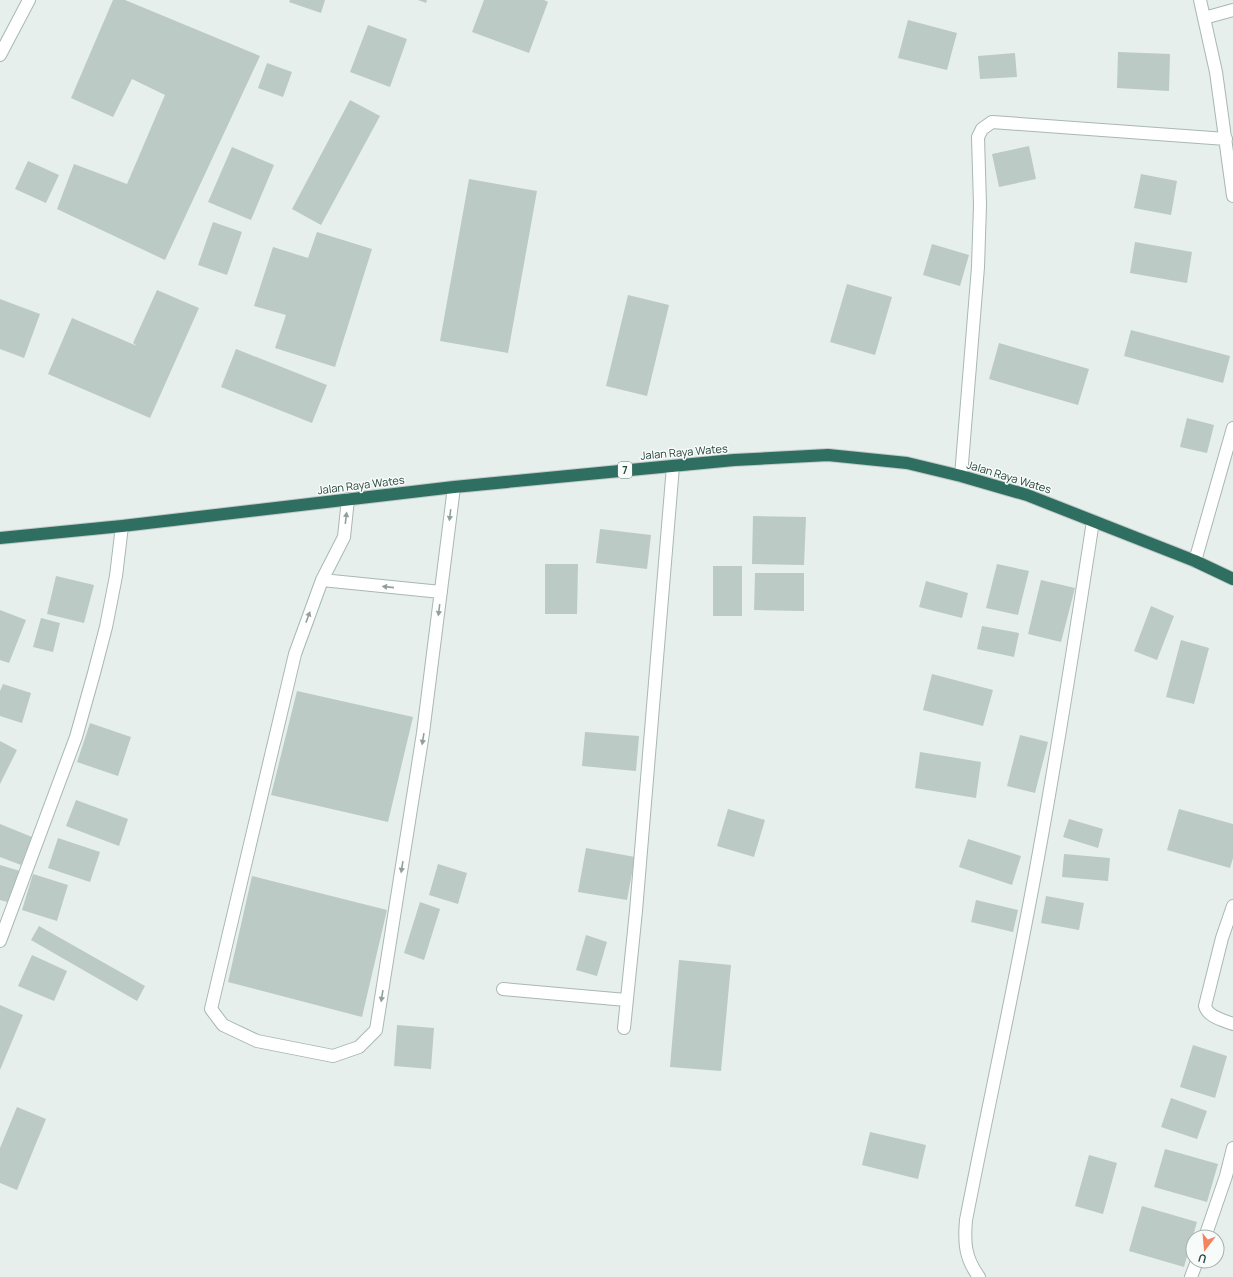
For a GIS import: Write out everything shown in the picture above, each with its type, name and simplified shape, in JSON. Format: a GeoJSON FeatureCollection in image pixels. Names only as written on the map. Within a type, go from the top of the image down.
{"type":"FeatureCollection","features":[{"type":"Feature","properties":{"kind":"highway","name":"Jalan Raya Wates"},"geometry":{"type":"LineString","coordinates":[[0,538],[122,526],[454,487],[734,460],[828,455],[907,463],[961,476],[1027,495],[1195,562],[1233,579]]}},
{"type":"Feature","properties":{"kind":"street"},"geometry":{"type":"LineString","coordinates":[[0,56],[29,0]]}},
{"type":"Feature","properties":{"kind":"street"},"geometry":{"type":"LineString","coordinates":[[1200,0],[1216,72],[1233,196]]}},
{"type":"Feature","properties":{"kind":"street"},"geometry":{"type":"LineString","coordinates":[[1204,18],[1233,10]]}},
{"type":"Feature","properties":{"kind":"street"},"geometry":{"type":"LineString","coordinates":[[961,476],[978,267],[980,205],[978,137],[982,129],[992,122],[1226,139]]}},
{"type":"Feature","properties":{"kind":"street"},"geometry":{"type":"LineString","coordinates":[[1195,562],[1233,428]]}},
{"type":"Feature","properties":{"kind":"street"},"geometry":{"type":"LineString","coordinates":[[624,1028],[636,911],[673,466]]}},
{"type":"Feature","properties":{"kind":"street"},"geometry":{"type":"LineString","coordinates":[[348,499],[344,537],[322,580],[295,654],[210,1009],[223,1026],[257,1041],[334,1056],[359,1047],[376,1030],[423,734],[454,487]]}},
{"type":"Feature","properties":{"kind":"street"},"geometry":{"type":"LineString","coordinates":[[979,1277],[971,1265],[964,1240],[966,1220],[1010,1007],[1039,854],[1061,731],[1093,521]]}},
{"type":"Feature","properties":{"kind":"street"},"geometry":{"type":"LineString","coordinates":[[0,941],[76,737],[106,627],[116,576],[122,526]]}},
{"type":"Feature","properties":{"kind":"street"},"geometry":{"type":"LineString","coordinates":[[322,580],[441,592]]}},
{"type":"Feature","properties":{"kind":"street"},"geometry":{"type":"LineString","coordinates":[[1233,906],[1222,938],[1205,1006],[1206,1010],[1210,1014],[1233,1024]]}},
{"type":"Feature","properties":{"kind":"street"},"geometry":{"type":"LineString","coordinates":[[503,989],[626,1000]]}},
{"type":"Feature","properties":{"kind":"street"},"geometry":{"type":"LineString","coordinates":[[1208,1229],[1226,1176],[1233,1148]]}},
{"type":"Feature","properties":{"kind":"building"},"geometry":{"type":"Polygon","coordinates":[[[113,0],[125,0],[260,56],[165,260],[57,209],[74,164],[127,184],[165,95],[132,79],[113,117],[71,98],[113,0]]]}},
{"type":"Feature","properties":{"kind":"building"},"geometry":{"type":"Polygon","coordinates":[[[290,0],[325,0],[321,13],[289,2],[290,0]]]}},
{"type":"Feature","properties":{"kind":"building"},"geometry":{"type":"Polygon","coordinates":[[[418,0],[427,0],[426,3],[418,0]]]}},
{"type":"Feature","properties":{"kind":"building"},"geometry":{"type":"Polygon","coordinates":[[[484,0],[544,0],[548,2],[529,53],[472,32],[484,0]]]}},
{"type":"Feature","properties":{"kind":"building"},"geometry":{"type":"Polygon","coordinates":[[[908,20],[957,33],[947,70],[898,58],[908,20]]]}},
{"type":"Feature","properties":{"kind":"building"},"geometry":{"type":"Polygon","coordinates":[[[368,25],[407,39],[390,87],[350,72],[368,25]]]}},
{"type":"Feature","properties":{"kind":"building"},"geometry":{"type":"Polygon","coordinates":[[[1118,52],[1170,54],[1169,91],[1117,88],[1118,52]]]}},
{"type":"Feature","properties":{"kind":"building"},"geometry":{"type":"Polygon","coordinates":[[[1015,53],[1017,77],[980,79],[978,56],[1015,53]]]}},
{"type":"Feature","properties":{"kind":"building"},"geometry":{"type":"Polygon","coordinates":[[[267,63],[292,72],[283,97],[258,88],[267,63]]]}},
{"type":"Feature","properties":{"kind":"building"},"geometry":{"type":"Polygon","coordinates":[[[350,100],[380,116],[321,225],[292,209],[350,100]]]}},
{"type":"Feature","properties":{"kind":"building"},"geometry":{"type":"Polygon","coordinates":[[[1029,146],[1036,179],[999,187],[992,154],[1029,146]]]}},
{"type":"Feature","properties":{"kind":"building"},"geometry":{"type":"Polygon","coordinates":[[[232,147],[274,165],[251,220],[208,202],[232,147]]]}},
{"type":"Feature","properties":{"kind":"building"},"geometry":{"type":"Polygon","coordinates":[[[28,161],[59,175],[46,203],[15,189],[28,161]]]}},
{"type":"Feature","properties":{"kind":"building"},"geometry":{"type":"Polygon","coordinates":[[[1141,174],[1177,181],[1171,215],[1134,208],[1141,174]]]}},
{"type":"Feature","properties":{"kind":"building"},"geometry":{"type":"Polygon","coordinates":[[[469,179],[537,191],[508,353],[440,341],[469,179]]]}},
{"type":"Feature","properties":{"kind":"building"},"geometry":{"type":"Polygon","coordinates":[[[213,222],[242,232],[227,275],[198,265],[213,222]]]}},
{"type":"Feature","properties":{"kind":"building"},"geometry":{"type":"Polygon","coordinates":[[[317,232],[372,249],[335,367],[275,348],[286,315],[254,306],[273,247],[308,258],[317,232]]]}},
{"type":"Feature","properties":{"kind":"building"},"geometry":{"type":"Polygon","coordinates":[[[1135,242],[1192,252],[1187,283],[1130,273],[1135,242]]]}},
{"type":"Feature","properties":{"kind":"building"},"geometry":{"type":"Polygon","coordinates":[[[932,244],[969,255],[960,286],[923,275],[932,244]]]}},
{"type":"Feature","properties":{"kind":"building"},"geometry":{"type":"Polygon","coordinates":[[[847,284],[892,297],[875,355],[830,342],[847,284]]]}},
{"type":"Feature","properties":{"kind":"building"},"geometry":{"type":"Polygon","coordinates":[[[157,290],[199,308],[150,418],[48,374],[72,318],[137,346],[133,343],[157,290]]]}},
{"type":"Feature","properties":{"kind":"building"},"geometry":{"type":"Polygon","coordinates":[[[628,295],[669,305],[647,396],[606,386],[628,295]]]}},
{"type":"Feature","properties":{"kind":"building"},"geometry":{"type":"Polygon","coordinates":[[[0,299],[40,314],[24,358],[0,349],[0,299]]]}},
{"type":"Feature","properties":{"kind":"building"},"geometry":{"type":"Polygon","coordinates":[[[1131,330],[1230,356],[1223,383],[1124,356],[1131,330]]]}},
{"type":"Feature","properties":{"kind":"building"},"geometry":{"type":"Polygon","coordinates":[[[999,343],[1089,369],[1078,405],[989,379],[999,343]]]}},
{"type":"Feature","properties":{"kind":"building"},"geometry":{"type":"Polygon","coordinates":[[[236,349],[327,385],[312,423],[221,387],[236,349]]]}},
{"type":"Feature","properties":{"kind":"building"},"geometry":{"type":"Polygon","coordinates":[[[1187,418],[1214,425],[1207,453],[1180,447],[1187,418]]]}},
{"type":"Feature","properties":{"kind":"building"},"geometry":{"type":"Polygon","coordinates":[[[753,516],[806,517],[804,565],[752,564],[753,516]]]}},
{"type":"Feature","properties":{"kind":"building"},"geometry":{"type":"Polygon","coordinates":[[[600,529],[651,535],[647,569],[596,563],[600,529]]]}},
{"type":"Feature","properties":{"kind":"building"},"geometry":{"type":"Polygon","coordinates":[[[545,564],[578,564],[577,614],[545,614],[545,564]]]}},
{"type":"Feature","properties":{"kind":"building"},"geometry":{"type":"Polygon","coordinates":[[[997,564],[1029,571],[1018,615],[986,608],[997,564]]]}},
{"type":"Feature","properties":{"kind":"building"},"geometry":{"type":"Polygon","coordinates":[[[713,566],[742,566],[742,616],[713,616],[713,566]]]}},
{"type":"Feature","properties":{"kind":"building"},"geometry":{"type":"Polygon","coordinates":[[[755,573],[804,573],[804,611],[754,610],[755,573]]]}},
{"type":"Feature","properties":{"kind":"building"},"geometry":{"type":"Polygon","coordinates":[[[56,576],[94,585],[84,623],[47,614],[56,576]]]}},
{"type":"Feature","properties":{"kind":"building"},"geometry":{"type":"Polygon","coordinates":[[[1041,580],[1075,588],[1061,642],[1028,634],[1041,580]]]}},
{"type":"Feature","properties":{"kind":"building"},"geometry":{"type":"Polygon","coordinates":[[[926,581],[968,593],[962,618],[919,607],[926,581]]]}},
{"type":"Feature","properties":{"kind":"building"},"geometry":{"type":"Polygon","coordinates":[[[1151,606],[1174,616],[1157,660],[1134,651],[1151,606]]]}},
{"type":"Feature","properties":{"kind":"building"},"geometry":{"type":"Polygon","coordinates":[[[0,610],[26,620],[9,663],[0,660],[0,610]]]}},
{"type":"Feature","properties":{"kind":"building"},"geometry":{"type":"Polygon","coordinates":[[[41,618],[60,623],[53,652],[33,647],[41,618]]]}},
{"type":"Feature","properties":{"kind":"building"},"geometry":{"type":"Polygon","coordinates":[[[982,626],[1019,633],[1014,657],[977,649],[982,626]]]}},
{"type":"Feature","properties":{"kind":"building"},"geometry":{"type":"Polygon","coordinates":[[[1181,640],[1209,648],[1194,704],[1166,697],[1181,640]]]}},
{"type":"Feature","properties":{"kind":"building"},"geometry":{"type":"Polygon","coordinates":[[[932,674],[993,690],[983,726],[923,710],[932,674]]]}},
{"type":"Feature","properties":{"kind":"building"},"geometry":{"type":"Polygon","coordinates":[[[3,684],[31,693],[22,723],[0,716],[0,691],[3,684]]]}},
{"type":"Feature","properties":{"kind":"building"},"geometry":{"type":"Polygon","coordinates":[[[297,691],[413,717],[388,822],[271,795],[297,691]]]}},
{"type":"Feature","properties":{"kind":"building"},"geometry":{"type":"Polygon","coordinates":[[[90,723],[131,737],[118,776],[77,762],[90,723]]]}},
{"type":"Feature","properties":{"kind":"building"},"geometry":{"type":"Polygon","coordinates":[[[585,732],[639,736],[636,771],[582,766],[585,732]]]}},
{"type":"Feature","properties":{"kind":"building"},"geometry":{"type":"Polygon","coordinates":[[[1020,735],[1048,742],[1035,793],[1007,786],[1020,735]]]}},
{"type":"Feature","properties":{"kind":"building"},"geometry":{"type":"Polygon","coordinates":[[[0,741],[17,750],[0,784],[0,741]]]}},
{"type":"Feature","properties":{"kind":"building"},"geometry":{"type":"Polygon","coordinates":[[[920,752],[981,762],[976,798],[915,788],[920,752]]]}},
{"type":"Feature","properties":{"kind":"building"},"geometry":{"type":"Polygon","coordinates":[[[76,800],[128,819],[119,846],[66,826],[76,800]]]}},
{"type":"Feature","properties":{"kind":"building"},"geometry":{"type":"Polygon","coordinates":[[[728,809],[765,820],[754,857],[717,846],[728,809]]]}},
{"type":"Feature","properties":{"kind":"building"},"geometry":{"type":"Polygon","coordinates":[[[1179,809],[1233,824],[1233,858],[1230,868],[1167,850],[1179,809]]]}},
{"type":"Feature","properties":{"kind":"building"},"geometry":{"type":"Polygon","coordinates":[[[1069,819],[1103,829],[1098,848],[1063,837],[1069,819]]]}},
{"type":"Feature","properties":{"kind":"building"},"geometry":{"type":"Polygon","coordinates":[[[0,824],[32,837],[21,865],[0,857],[0,824]]]}},
{"type":"Feature","properties":{"kind":"building"},"geometry":{"type":"Polygon","coordinates":[[[58,838],[100,852],[90,882],[48,868],[58,838]]]}},
{"type":"Feature","properties":{"kind":"building"},"geometry":{"type":"Polygon","coordinates":[[[968,839],[1021,856],[1012,885],[959,867],[968,839]]]}},
{"type":"Feature","properties":{"kind":"building"},"geometry":{"type":"Polygon","coordinates":[[[586,848],[635,857],[627,900],[578,892],[586,848]]]}},
{"type":"Feature","properties":{"kind":"building"},"geometry":{"type":"Polygon","coordinates":[[[1064,854],[1110,858],[1108,881],[1062,877],[1064,854]]]}},
{"type":"Feature","properties":{"kind":"building"},"geometry":{"type":"Polygon","coordinates":[[[438,864],[467,873],[458,904],[429,895],[438,864]]]}},
{"type":"Feature","properties":{"kind":"building"},"geometry":{"type":"Polygon","coordinates":[[[0,865],[20,871],[11,903],[0,900],[0,865]]]}},
{"type":"Feature","properties":{"kind":"building"},"geometry":{"type":"Polygon","coordinates":[[[33,874],[68,885],[57,921],[22,910],[33,874]]]}},
{"type":"Feature","properties":{"kind":"building"},"geometry":{"type":"Polygon","coordinates":[[[252,876],[387,910],[362,1017],[228,982],[252,876]]]}},
{"type":"Feature","properties":{"kind":"building"},"geometry":{"type":"Polygon","coordinates":[[[1046,896],[1084,903],[1079,930],[1041,923],[1046,896]]]}},
{"type":"Feature","properties":{"kind":"building"},"geometry":{"type":"Polygon","coordinates":[[[976,900],[1018,910],[1013,932],[971,922],[976,900]]]}},
{"type":"Feature","properties":{"kind":"building"},"geometry":{"type":"Polygon","coordinates":[[[420,902],[440,909],[424,960],[404,953],[420,902]]]}},
{"type":"Feature","properties":{"kind":"building"},"geometry":{"type":"Polygon","coordinates":[[[39,926],[145,986],[137,1001],[31,940],[39,926]]]}},
{"type":"Feature","properties":{"kind":"building"},"geometry":{"type":"Polygon","coordinates":[[[586,935],[607,942],[597,976],[576,970],[586,935]]]}},
{"type":"Feature","properties":{"kind":"building"},"geometry":{"type":"Polygon","coordinates":[[[32,955],[67,971],[54,1001],[18,986],[32,955]]]}},
{"type":"Feature","properties":{"kind":"building"},"geometry":{"type":"Polygon","coordinates":[[[679,960],[731,965],[721,1071],[670,1067],[679,960]]]}},
{"type":"Feature","properties":{"kind":"building"},"geometry":{"type":"Polygon","coordinates":[[[0,1005],[23,1015],[0,1070],[0,1005]]]}},
{"type":"Feature","properties":{"kind":"building"},"geometry":{"type":"Polygon","coordinates":[[[397,1025],[434,1028],[431,1069],[394,1066],[397,1025]]]}},
{"type":"Feature","properties":{"kind":"building"},"geometry":{"type":"Polygon","coordinates":[[[1193,1045],[1227,1056],[1215,1098],[1180,1087],[1193,1045]]]}},
{"type":"Feature","properties":{"kind":"building"},"geometry":{"type":"Polygon","coordinates":[[[1171,1098],[1207,1111],[1197,1139],[1161,1127],[1171,1098]]]}},
{"type":"Feature","properties":{"kind":"building"},"geometry":{"type":"Polygon","coordinates":[[[17,1107],[46,1119],[17,1190],[0,1183],[0,1148],[17,1107]]]}},
{"type":"Feature","properties":{"kind":"building"},"geometry":{"type":"Polygon","coordinates":[[[870,1132],[926,1145],[918,1179],[862,1165],[870,1132]]]}},
{"type":"Feature","properties":{"kind":"building"},"geometry":{"type":"Polygon","coordinates":[[[1165,1149],[1218,1164],[1207,1202],[1154,1187],[1165,1149]]]}},
{"type":"Feature","properties":{"kind":"building"},"geometry":{"type":"Polygon","coordinates":[[[1089,1155],[1117,1163],[1103,1214],[1075,1206],[1089,1155]]]}},
{"type":"Feature","properties":{"kind":"building"},"geometry":{"type":"Polygon","coordinates":[[[1142,1206],[1197,1222],[1195,1229],[1185,1229],[1184,1267],[1129,1251],[1142,1206]]]}}]}
